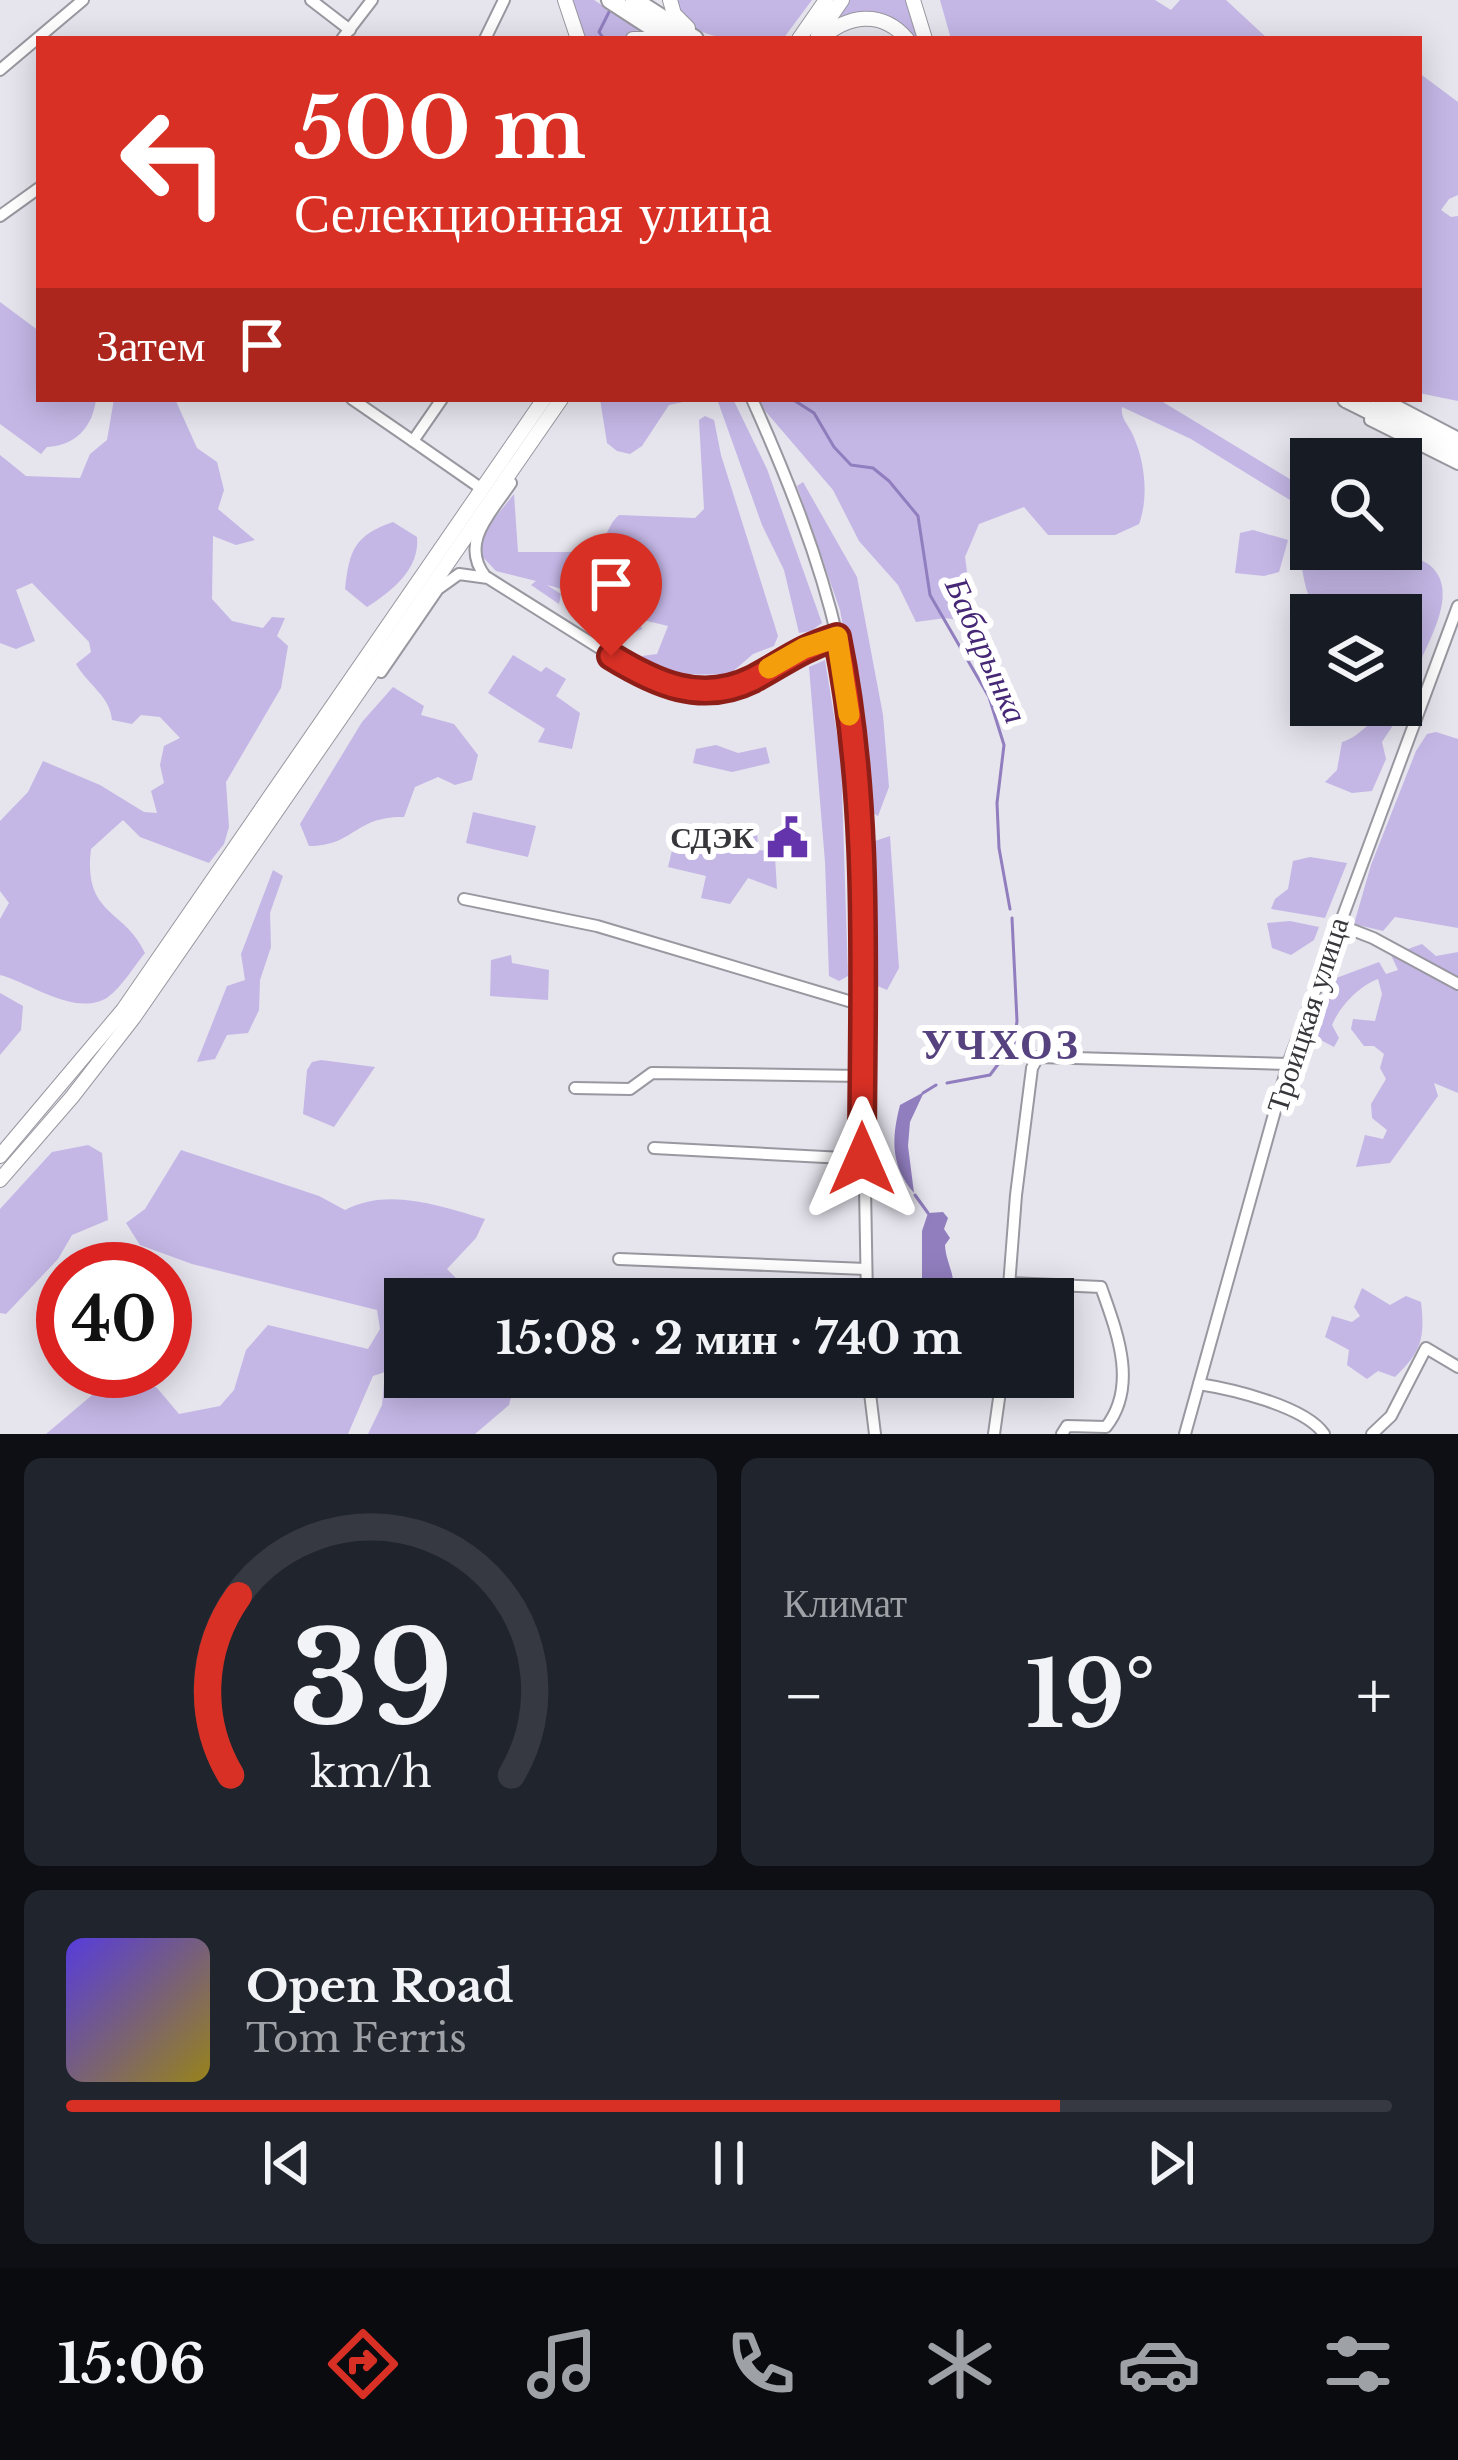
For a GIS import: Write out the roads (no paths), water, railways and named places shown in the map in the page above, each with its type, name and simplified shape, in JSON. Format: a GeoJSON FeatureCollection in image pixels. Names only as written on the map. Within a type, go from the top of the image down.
{"type":"FeatureCollection","features":[{"type":"Feature","properties":{"kind":"highway"},"geometry":{"type":"LineString","coordinates":[[610,0],[665,36]]}},
{"type":"Feature","properties":{"kind":"highway"},"geometry":{"type":"LineString","coordinates":[[634,0],[693,36]]}},
{"type":"Feature","properties":{"kind":"highway"},"geometry":{"type":"LineString","coordinates":[[1352,402],[1458,460]]}},
{"type":"Feature","properties":{"kind":"highway"},"geometry":{"type":"LineString","coordinates":[[1383,402],[1458,438]]}},
{"type":"Feature","properties":{"kind":"main road"},"geometry":{"type":"LineString","coordinates":[[565,0],[577,36]]}},
{"type":"Feature","properties":{"kind":"main road"},"geometry":{"type":"LineString","coordinates":[[670,0],[674,14],[695,36]]}},
{"type":"Feature","properties":{"kind":"main road"},"geometry":{"type":"LineString","coordinates":[[801,36],[823,0]]}},
{"type":"Feature","properties":{"kind":"main road"},"geometry":{"type":"LineString","coordinates":[[820,36],[842,0]]}},
{"type":"Feature","properties":{"kind":"main road"},"geometry":{"type":"LineString","coordinates":[[913,0],[924,36]]}},
{"type":"Feature","properties":{"kind":"main road"},"geometry":{"type":"LineString","coordinates":[[822,36],[864,17],[892,24],[904,36]]}},
{"type":"Feature","properties":{"kind":"main road"},"geometry":{"type":"LineString","coordinates":[[0,1180],[73,1097],[134,1017],[561,402]]}},
{"type":"Feature","properties":{"kind":"main road"},"geometry":{"type":"LineString","coordinates":[[0,1156],[122,1010],[540,403]]}},
{"type":"Feature","properties":{"kind":"street"},"geometry":{"type":"LineString","coordinates":[[40,36],[83,0]]}},
{"type":"Feature","properties":{"kind":"street"},"geometry":{"type":"LineString","coordinates":[[311,0],[346,34],[373,0]]}},
{"type":"Feature","properties":{"kind":"street"},"geometry":{"type":"LineString","coordinates":[[486,36],[504,0]]}},
{"type":"Feature","properties":{"kind":"street"},"geometry":{"type":"LineString","coordinates":[[0,70],[36,40]]}},
{"type":"Feature","properties":{"kind":"street"},"geometry":{"type":"LineString","coordinates":[[2,211],[36,190]]}},
{"type":"Feature","properties":{"kind":"street"},"geometry":{"type":"LineString","coordinates":[[356,402],[482,490]]}},
{"type":"Feature","properties":{"kind":"street"},"geometry":{"type":"LineString","coordinates":[[412,441],[440,402]]}},
{"type":"Feature","properties":{"kind":"street"},"geometry":{"type":"LineString","coordinates":[[753,402],[794,499],[837,637],[853,745],[860,826],[866,1278]]}},
{"type":"Feature","properties":{"kind":"street"},"geometry":{"type":"LineString","coordinates":[[1336,402],[1458,460]]}},
{"type":"Feature","properties":{"kind":"street"},"geometry":{"type":"LineString","coordinates":[[537,432],[526,460],[474,543],[475,561],[488,578],[644,676],[672,688],[724,689],[752,680],[804,648],[837,637]]}},
{"type":"Feature","properties":{"kind":"street"},"geometry":{"type":"LineString","coordinates":[[322,742],[349,717],[438,589],[459,574],[488,578]]}},
{"type":"Feature","properties":{"kind":"street","name":"Троицкая улица"},"geometry":{"type":"LineString","coordinates":[[1185,1434],[1288,1064],[1458,606]]}},
{"type":"Feature","properties":{"kind":"street"},"geometry":{"type":"LineString","coordinates":[[464,899],[597,926],[862,1005]]}},
{"type":"Feature","properties":{"kind":"street"},"geometry":{"type":"LineString","coordinates":[[1337,924],[1458,984]]}},
{"type":"Feature","properties":{"kind":"street"},"geometry":{"type":"LineString","coordinates":[[1011,1278],[1032,1067],[1038,1057],[1288,1064]]}},
{"type":"Feature","properties":{"kind":"street"},"geometry":{"type":"LineString","coordinates":[[575,1088],[630,1089],[652,1073],[863,1076]]}},
{"type":"Feature","properties":{"kind":"street"},"geometry":{"type":"LineString","coordinates":[[654,1148],[862,1159]]}},
{"type":"Feature","properties":{"kind":"street"},"geometry":{"type":"LineString","coordinates":[[619,1259],[866,1269]]}},
{"type":"Feature","properties":{"kind":"street"},"geometry":{"type":"LineString","coordinates":[[1062,1434],[1066,1426],[1106,1426],[1122,1388],[1118,1327],[1101,1287],[1074,1286]]}},
{"type":"Feature","properties":{"kind":"street"},"geometry":{"type":"LineString","coordinates":[[1372,1434],[1391,1416],[1426,1348],[1458,1366]]}},
{"type":"Feature","properties":{"kind":"street"},"geometry":{"type":"LineString","coordinates":[[1198,1384],[1279,1406],[1318,1426],[1324,1434]]}},
{"type":"Feature","properties":{"kind":"street"},"geometry":{"type":"LineString","coordinates":[[871,1398],[875,1434]]}},
{"type":"Feature","properties":{"kind":"street"},"geometry":{"type":"LineString","coordinates":[[994,1434],[999,1398]]}},
{"type":"Feature","properties":{"kind":"waterway","name":"Бабарынка"},"geometry":{"type":"LineString","coordinates":[[602,36],[599,32],[609,12]]}},
{"type":"Feature","properties":{"kind":"waterway","name":"Бабарынка"},"geometry":{"type":"LineString","coordinates":[[797,402],[814,413],[851,465],[873,468],[918,516],[930,595],[989,697],[1004,745],[997,803],[1010,909]]}},
{"type":"Feature","properties":{"kind":"waterway","name":"Бабарынка"},"geometry":{"type":"LineString","coordinates":[[947,1083],[990,1075],[1014,1043],[1012,918]]}},
{"type":"Feature","properties":{"kind":"waterway","name":"Бабарынка"},"geometry":{"type":"LineString","coordinates":[[923,1093],[936,1085]]}},
{"type":"Feature","properties":{"kind":"waterway","name":"Бабарынка"},"geometry":{"type":"LineString","coordinates":[[915,1195],[928,1213]]}},
{"type":"Feature","properties":{"kind":"place","name":"СДЭК"},"geometry":{"type":"Point","coordinates":[788,838]}},
{"type":"Feature","properties":{"kind":"district","name":"УЧХОЗ"},"geometry":{"type":"Point","coordinates":[1001,1044]}}]}
